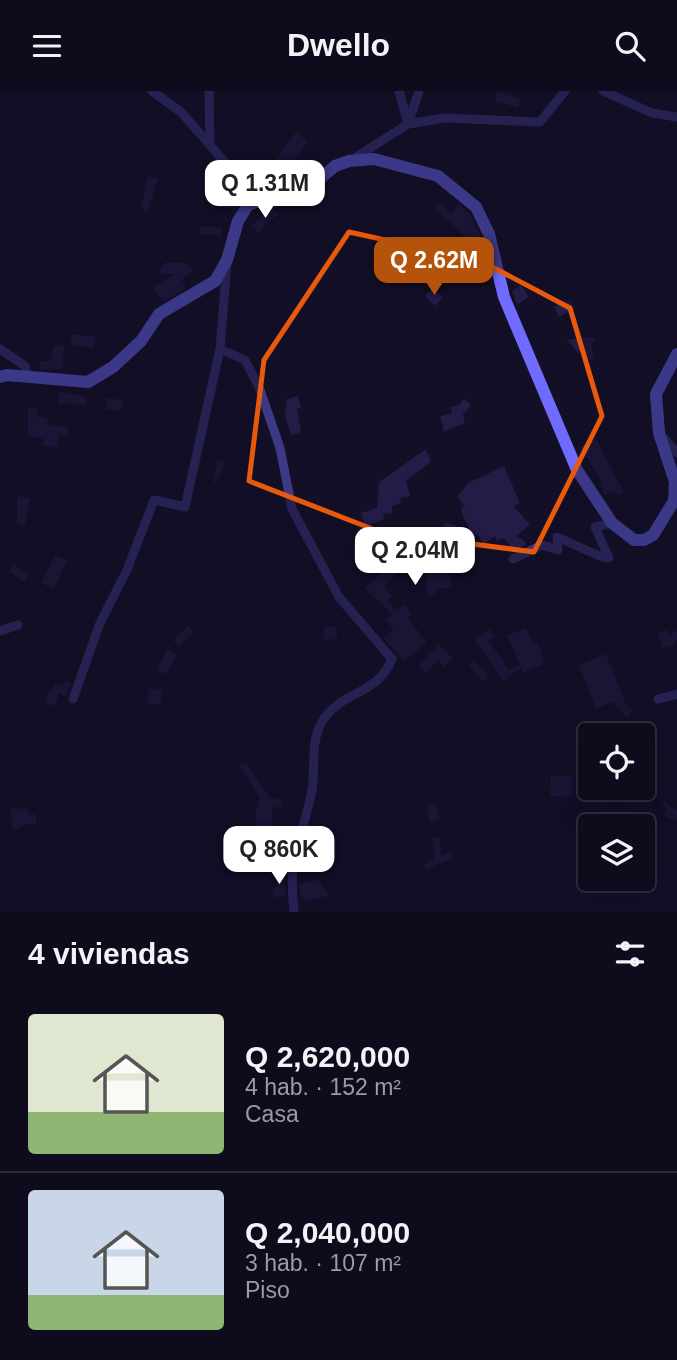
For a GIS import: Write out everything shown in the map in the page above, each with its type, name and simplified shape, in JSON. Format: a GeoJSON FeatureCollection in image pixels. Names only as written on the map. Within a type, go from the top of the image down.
{"type":"FeatureCollection","features":[{"type":"Feature","properties":{"kind":"street"},"geometry":{"type":"LineString","coordinates":[[152,91],[181,112],[246,187],[248,205]]}},
{"type":"Feature","properties":{"kind":"street"},"geometry":{"type":"LineString","coordinates":[[209,91],[210,145]]}},
{"type":"Feature","properties":{"kind":"street"},"geometry":{"type":"LineString","coordinates":[[398,91],[408,124]]}},
{"type":"Feature","properties":{"kind":"street"},"geometry":{"type":"LineString","coordinates":[[408,124],[419,91]]}},
{"type":"Feature","properties":{"kind":"street"},"geometry":{"type":"LineString","coordinates":[[73,699],[100,622],[127,571],[154,500],[185,507],[220,349],[227,261],[238,221],[248,205],[278,194],[309,188],[335,166],[349,161],[408,124],[446,118],[540,122],[565,91]]}},
{"type":"Feature","properties":{"kind":"street"},"geometry":{"type":"LineString","coordinates":[[603,91],[652,113],[677,117]]}},
{"type":"Feature","properties":{"kind":"street"},"geometry":{"type":"LineString","coordinates":[[349,161],[374,159],[438,176],[476,207],[489,234],[504,297],[577,470],[612,523],[634,540],[645,540],[653,535],[674,501],[675,482],[659,433],[656,394],[677,354]]}},
{"type":"Feature","properties":{"kind":"street"},"geometry":{"type":"LineString","coordinates":[[0,377],[88,382],[113,367],[141,341],[159,314],[215,281],[227,261]]}},
{"type":"Feature","properties":{"kind":"street"},"geometry":{"type":"LineString","coordinates":[[0,349],[25,366],[27,378]]}},
{"type":"Feature","properties":{"kind":"street"},"geometry":{"type":"LineString","coordinates":[[220,349],[245,360],[259,387],[280,448],[292,509],[339,597],[392,659],[385,675],[369,688],[342,699],[323,718],[314,743],[312,787],[292,872],[294,912]]}},
{"type":"Feature","properties":{"kind":"street"},"geometry":{"type":"LineString","coordinates":[[659,433],[677,453]]}},
{"type":"Feature","properties":{"kind":"street"},"geometry":{"type":"LineString","coordinates":[[513,559],[519,554],[525,556],[542,545],[558,550],[557,537],[609,558],[595,527],[612,523]]}},
{"type":"Feature","properties":{"kind":"street"},"geometry":{"type":"LineString","coordinates":[[0,631],[18,625]]}},
{"type":"Feature","properties":{"kind":"street"},"geometry":{"type":"LineString","coordinates":[[658,699],[677,694]]}},
{"type":"Feature","properties":{"kind":"highlighted area"},"geometry":{"type":"Polygon","coordinates":[[[349,232],[481,261],[570,308],[602,416],[534,552],[380,532],[249,481],[264,360],[349,232]]]}},
{"type":"Feature","properties":{"kind":"building"},"geometry":{"type":"Polygon","coordinates":[[[497,92],[521,98],[518,108],[495,101],[497,92]]]}},
{"type":"Feature","properties":{"kind":"building"},"geometry":{"type":"Polygon","coordinates":[[[296,132],[308,142],[278,183],[265,174],[296,132]]]}},
{"type":"Feature","properties":{"kind":"building"},"geometry":{"type":"Polygon","coordinates":[[[147,177],[158,179],[148,211],[141,209],[147,177]]]}},
{"type":"Feature","properties":{"kind":"building"},"geometry":{"type":"Polygon","coordinates":[[[236,192],[240,201],[231,215],[232,209],[211,205],[212,197],[233,202],[236,192]]]}},
{"type":"Feature","properties":{"kind":"building"},"geometry":{"type":"Polygon","coordinates":[[[440,202],[451,213],[459,204],[469,213],[480,236],[476,243],[470,246],[462,234],[434,208],[440,202]]]}},
{"type":"Feature","properties":{"kind":"building"},"geometry":{"type":"Polygon","coordinates":[[[272,207],[279,215],[269,220],[259,233],[251,226],[272,207]]]}},
{"type":"Feature","properties":{"kind":"building"},"geometry":{"type":"Polygon","coordinates":[[[200,226],[222,228],[221,236],[199,234],[200,226]]]}},
{"type":"Feature","properties":{"kind":"building"},"geometry":{"type":"Polygon","coordinates":[[[166,262],[186,263],[193,271],[182,280],[186,288],[163,302],[153,287],[175,274],[158,274],[166,262]]]}},
{"type":"Feature","properties":{"kind":"building"},"geometry":{"type":"Polygon","coordinates":[[[521,285],[529,297],[517,305],[512,291],[521,285]]]}},
{"type":"Feature","properties":{"kind":"building"},"geometry":{"type":"Polygon","coordinates":[[[432,288],[443,298],[435,306],[425,296],[432,288]]]}},
{"type":"Feature","properties":{"kind":"building"},"geometry":{"type":"Polygon","coordinates":[[[570,299],[575,308],[559,317],[554,307],[570,299]]]}},
{"type":"Feature","properties":{"kind":"building"},"geometry":{"type":"Polygon","coordinates":[[[72,334],[96,337],[94,348],[70,345],[72,334]]]}},
{"type":"Feature","properties":{"kind":"building"},"geometry":{"type":"Polygon","coordinates":[[[596,338],[592,346],[594,359],[586,360],[584,348],[578,353],[567,340],[596,338]]]}},
{"type":"Feature","properties":{"kind":"building"},"geometry":{"type":"Polygon","coordinates":[[[53,346],[64,346],[62,369],[40,369],[40,361],[52,361],[53,346]]]}},
{"type":"Feature","properties":{"kind":"building"},"geometry":{"type":"Polygon","coordinates":[[[60,391],[87,397],[86,406],[67,402],[66,405],[58,404],[60,391]]]}},
{"type":"Feature","properties":{"kind":"building"},"geometry":{"type":"Polygon","coordinates":[[[298,396],[301,432],[291,435],[285,416],[287,399],[298,396]]]}},
{"type":"Feature","properties":{"kind":"building"},"geometry":{"type":"Polygon","coordinates":[[[107,398],[123,400],[121,411],[106,409],[107,398]]]}},
{"type":"Feature","properties":{"kind":"building"},"geometry":{"type":"Polygon","coordinates":[[[464,399],[471,405],[463,414],[465,423],[444,432],[440,416],[452,413],[451,407],[459,405],[464,399]]]}},
{"type":"Feature","properties":{"kind":"building"},"geometry":{"type":"Polygon","coordinates":[[[28,408],[38,409],[37,416],[48,419],[47,424],[68,427],[67,435],[59,435],[57,448],[43,446],[44,439],[28,436],[28,408]]]}},
{"type":"Feature","properties":{"kind":"building"},"geometry":{"type":"Polygon","coordinates":[[[596,438],[624,493],[617,496],[614,490],[605,495],[600,486],[603,484],[581,447],[596,438]]]}},
{"type":"Feature","properties":{"kind":"building"},"geometry":{"type":"Polygon","coordinates":[[[426,449],[431,462],[406,480],[410,496],[400,498],[401,503],[392,506],[392,513],[383,514],[384,519],[365,527],[361,513],[377,508],[379,482],[426,449]]]}},
{"type":"Feature","properties":{"kind":"building"},"geometry":{"type":"Polygon","coordinates":[[[217,459],[226,464],[213,487],[217,459]]]}},
{"type":"Feature","properties":{"kind":"building"},"geometry":{"type":"Polygon","coordinates":[[[504,466],[520,503],[514,506],[530,525],[516,536],[526,542],[524,546],[513,551],[504,538],[497,541],[495,536],[484,544],[477,534],[473,536],[462,514],[461,508],[465,506],[457,497],[468,483],[504,466]]]}},
{"type":"Feature","properties":{"kind":"building"},"geometry":{"type":"Polygon","coordinates":[[[17,496],[30,499],[25,525],[17,524],[17,496]]]}},
{"type":"Feature","properties":{"kind":"building"},"geometry":{"type":"Polygon","coordinates":[[[447,522],[465,531],[460,547],[446,542],[443,568],[449,568],[451,587],[435,589],[435,594],[427,595],[425,565],[415,575],[404,564],[384,587],[392,597],[387,601],[396,610],[404,604],[412,614],[408,618],[427,643],[403,661],[383,638],[394,630],[385,620],[392,614],[365,589],[398,554],[402,558],[406,554],[411,558],[447,522]]]}},
{"type":"Feature","properties":{"kind":"building"},"geometry":{"type":"Polygon","coordinates":[[[55,556],[67,560],[54,589],[41,583],[55,556]]]}},
{"type":"Feature","properties":{"kind":"building"},"geometry":{"type":"Polygon","coordinates":[[[14,564],[29,575],[24,582],[9,571],[14,564]]]}},
{"type":"Feature","properties":{"kind":"building"},"geometry":{"type":"Polygon","coordinates":[[[188,626],[194,632],[179,646],[173,640],[188,626]]]}},
{"type":"Feature","properties":{"kind":"building"},"geometry":{"type":"Polygon","coordinates":[[[336,626],[337,639],[324,640],[323,627],[336,626]]]}},
{"type":"Feature","properties":{"kind":"building"},"geometry":{"type":"Polygon","coordinates":[[[526,628],[533,643],[537,642],[541,649],[544,664],[523,673],[521,667],[504,681],[474,639],[490,629],[494,637],[488,640],[509,670],[520,665],[507,635],[526,628]]]}},
{"type":"Feature","properties":{"kind":"building"},"geometry":{"type":"Polygon","coordinates":[[[668,630],[669,635],[677,630],[677,640],[673,646],[663,648],[658,632],[668,630]]]}},
{"type":"Feature","properties":{"kind":"building"},"geometry":{"type":"Polygon","coordinates":[[[439,644],[453,659],[443,667],[438,660],[426,673],[418,666],[439,644]]]}},
{"type":"Feature","properties":{"kind":"building"},"geometry":{"type":"Polygon","coordinates":[[[167,649],[177,654],[167,674],[157,671],[167,649]]]}},
{"type":"Feature","properties":{"kind":"building"},"geometry":{"type":"Polygon","coordinates":[[[606,654],[626,704],[633,710],[627,718],[613,702],[596,709],[579,665],[606,654]]]}},
{"type":"Feature","properties":{"kind":"building"},"geometry":{"type":"Polygon","coordinates":[[[474,661],[488,675],[483,682],[469,665],[474,661]]]}},
{"type":"Feature","properties":{"kind":"building"},"geometry":{"type":"Polygon","coordinates":[[[66,680],[71,683],[66,697],[59,693],[55,706],[45,703],[55,683],[62,686],[66,680]]]}},
{"type":"Feature","properties":{"kind":"building"},"geometry":{"type":"Polygon","coordinates":[[[149,688],[163,690],[160,705],[147,703],[149,688]]]}},
{"type":"Feature","properties":{"kind":"building"},"geometry":{"type":"Polygon","coordinates":[[[246,762],[270,798],[282,800],[281,808],[273,807],[270,838],[266,837],[262,870],[252,868],[259,828],[256,827],[256,810],[260,798],[239,766],[246,762]]]}},
{"type":"Feature","properties":{"kind":"building"},"geometry":{"type":"Polygon","coordinates":[[[551,775],[572,777],[571,797],[550,796],[551,775]]]}},
{"type":"Feature","properties":{"kind":"building"},"geometry":{"type":"Polygon","coordinates":[[[661,799],[677,811],[677,820],[663,816],[667,812],[661,799]]]}},
{"type":"Feature","properties":{"kind":"building"},"geometry":{"type":"Polygon","coordinates":[[[435,803],[440,819],[429,822],[428,806],[435,803]]]}},
{"type":"Feature","properties":{"kind":"building"},"geometry":{"type":"Polygon","coordinates":[[[18,806],[18,810],[26,807],[29,815],[36,814],[36,824],[23,825],[15,831],[10,825],[13,823],[10,808],[18,806]]]}},
{"type":"Feature","properties":{"kind":"building"},"geometry":{"type":"Polygon","coordinates":[[[433,837],[440,837],[441,856],[450,851],[454,858],[426,869],[424,865],[434,858],[433,837]]]}},
{"type":"Feature","properties":{"kind":"building"},"geometry":{"type":"Polygon","coordinates":[[[282,870],[286,895],[274,898],[272,888],[276,888],[277,871],[282,870]]]}},
{"type":"Feature","properties":{"kind":"building"},"geometry":{"type":"Polygon","coordinates":[[[317,879],[330,895],[306,902],[300,893],[299,884],[317,879]]]}}]}
